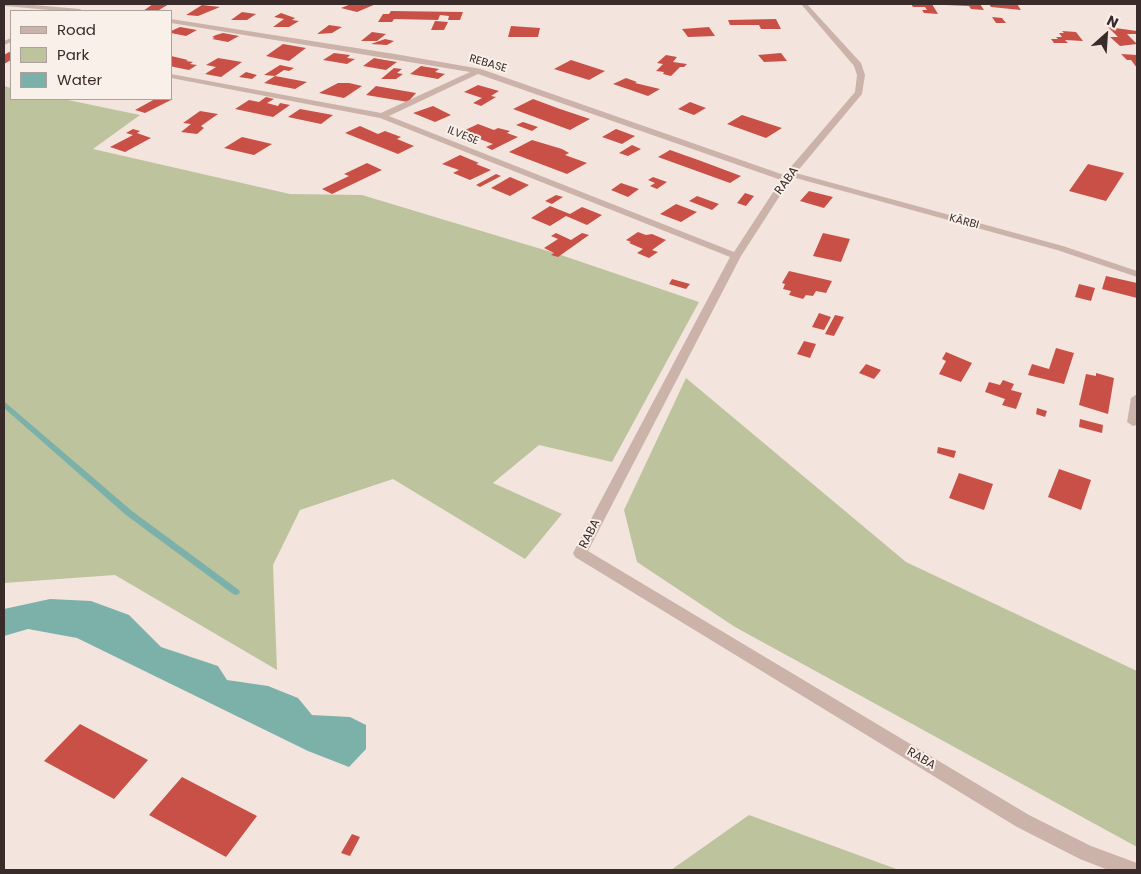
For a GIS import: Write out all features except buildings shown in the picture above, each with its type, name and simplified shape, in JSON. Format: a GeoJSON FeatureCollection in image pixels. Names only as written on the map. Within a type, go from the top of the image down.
{"type":"FeatureCollection","features":[{"type":"Feature","properties":{"kind":"street"},"geometry":{"type":"LineString","coordinates":[[6,4],[62,10]]}},
{"type":"Feature","properties":{"kind":"street"},"geometry":{"type":"LineString","coordinates":[[73,10],[84,4]]}},
{"type":"Feature","properties":{"kind":"street","name":"RABA"},"geometry":{"type":"LineString","coordinates":[[804,4],[858,65],[861,74],[860,92],[789,176],[736,256],[580,553],[1024,821],[1086,853],[1132,870]]}},
{"type":"Feature","properties":{"kind":"street","name":"REBASE"},"geometry":{"type":"LineString","coordinates":[[172,21],[478,71],[789,176]]}},
{"type":"Feature","properties":{"kind":"street"},"geometry":{"type":"LineString","coordinates":[[382,116],[478,71]]}},
{"type":"Feature","properties":{"kind":"street","name":"ILVESE"},"geometry":{"type":"LineString","coordinates":[[172,76],[382,116],[736,256]]}},
{"type":"Feature","properties":{"kind":"street","name":"KÄRBI"},"geometry":{"type":"LineString","coordinates":[[789,176],[1060,248],[1137,274]]}},
{"type":"Feature","properties":{"kind":"street"},"geometry":{"type":"LineString","coordinates":[[1132,422],[1137,398]]}},
{"type":"Feature","properties":{"kind":"green space"},"geometry":{"type":"Polygon","coordinates":[[[4,86],[10,88],[10,100],[68,100],[140,115],[93,149],[290,194],[362,195],[561,255],[699,302],[612,462],[539,445],[493,483],[562,514],[525,559],[393,479],[300,510],[273,565],[277,670],[115,575],[4,583],[4,86]]]}},
{"type":"Feature","properties":{"kind":"green space"},"geometry":{"type":"Polygon","coordinates":[[[686,378],[906,562],[1137,671],[1137,847],[735,627],[637,562],[624,510],[686,378]]]}},
{"type":"Feature","properties":{"kind":"green space"},"geometry":{"type":"Polygon","coordinates":[[[749,815],[899,870],[671,870],[749,815]]]}},
{"type":"Feature","properties":{"kind":"water"},"geometry":{"type":"Polygon","coordinates":[[[50,599],[91,601],[129,615],[161,647],[218,666],[227,680],[268,686],[298,698],[312,715],[350,717],[366,725],[366,749],[349,767],[308,751],[77,638],[28,629],[4,636],[4,609],[50,599]]]}},
{"type":"Feature","properties":{"kind":"waterway"},"geometry":{"type":"LineString","coordinates":[[4,405],[129,513],[236,592]]}}]}
